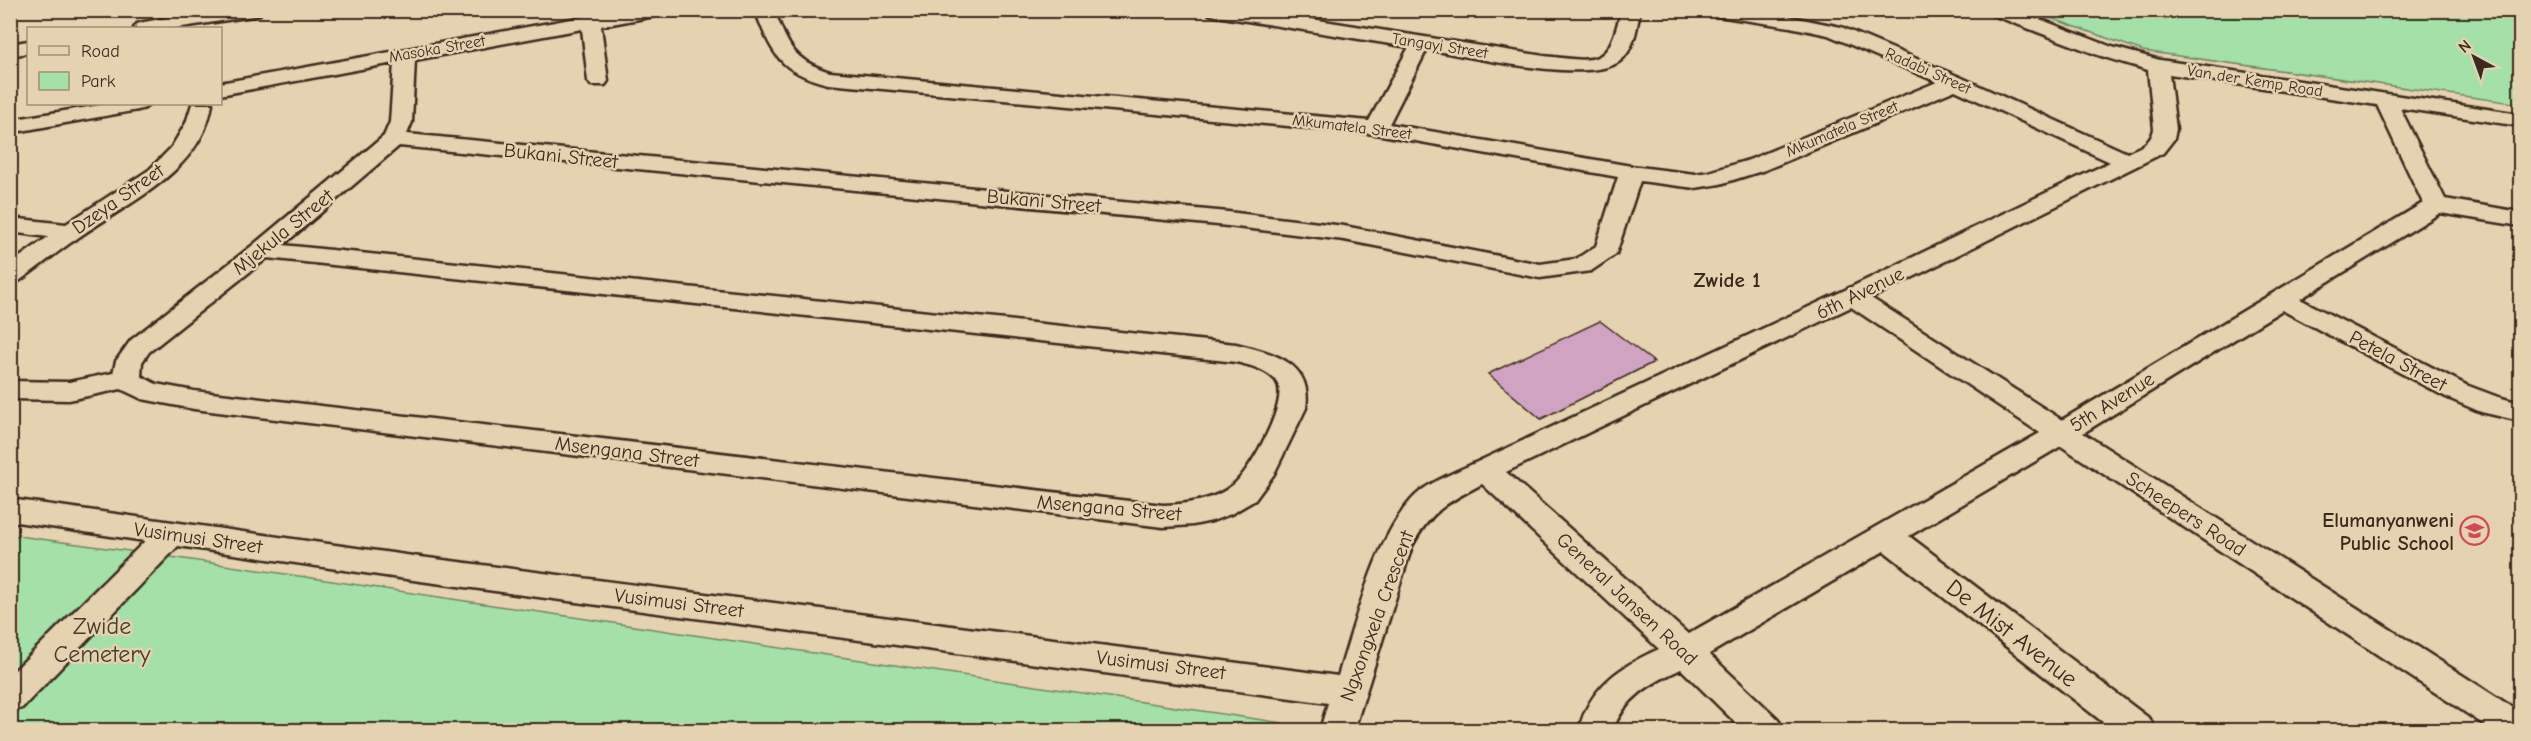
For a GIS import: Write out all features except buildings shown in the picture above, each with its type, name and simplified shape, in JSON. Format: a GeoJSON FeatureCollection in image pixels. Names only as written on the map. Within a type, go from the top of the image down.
{"type":"FeatureCollection","features":[{"type":"Feature","properties":{"kind":"street"},"geometry":{"type":"LineString","coordinates":[[150,27],[253,10]]}},
{"type":"Feature","properties":{"kind":"street","name":"Masoka Street"},"geometry":{"type":"LineString","coordinates":[[222,88],[405,55],[547,20],[591,22],[655,10]]}},
{"type":"Feature","properties":{"kind":"street","name":"Mkumatela Street"},"geometry":{"type":"LineString","coordinates":[[764,10],[787,61],[808,72],[828,78],[1376,128],[1631,173],[1695,181],[1731,174],[1955,82]]}},
{"type":"Feature","properties":{"kind":"street","name":"Tangayi Street"},"geometry":{"type":"LineString","coordinates":[[1216,10],[1544,62],[1574,64],[1598,63],[1614,56],[1619,51],[1631,10]]}},
{"type":"Feature","properties":{"kind":"street","name":"Radabi Street"},"geometry":{"type":"LineString","coordinates":[[1717,10],[1790,21],[1834,31],[1955,82],[2129,162]]}},
{"type":"Feature","properties":{"kind":"street","name":"Van der Kemp Road"},"geometry":{"type":"LineString","coordinates":[[1997,10],[2105,51],[2158,66],[2520,120]]}},
{"type":"Feature","properties":{"kind":"street"},"geometry":{"type":"LineString","coordinates":[[591,22],[598,81]]}},
{"type":"Feature","properties":{"kind":"street"},"geometry":{"type":"LineString","coordinates":[[1376,128],[1421,43]]}},
{"type":"Feature","properties":{"kind":"street"},"geometry":{"type":"LineString","coordinates":[[10,50],[27,47]]}},
{"type":"Feature","properties":{"kind":"street"},"geometry":{"type":"LineString","coordinates":[[394,139],[401,122],[405,55]]}},
{"type":"Feature","properties":{"kind":"street","name":"6th Avenue"},"geometry":{"type":"LineString","coordinates":[[1485,470],[1852,297],[2156,148],[2163,139],[2165,129],[2158,66]]}},
{"type":"Feature","properties":{"kind":"street"},"geometry":{"type":"LineString","coordinates":[[2386,101],[2436,205],[2520,219]]}},
{"type":"Feature","properties":{"kind":"street"},"geometry":{"type":"LineString","coordinates":[[10,127],[132,105]]}},
{"type":"Feature","properties":{"kind":"street","name":"Dzeya Street"},"geometry":{"type":"LineString","coordinates":[[10,276],[70,232],[157,175],[180,152],[197,123],[202,105]]}},
{"type":"Feature","properties":{"kind":"street","name":"Bukani Street"},"geometry":{"type":"LineString","coordinates":[[394,139],[1240,220],[1344,233],[1540,271],[1582,266],[1607,249],[1631,173]]}},
{"type":"Feature","properties":{"kind":"street","name":"Mjekula Street"},"geometry":{"type":"LineString","coordinates":[[129,382],[125,369],[129,358],[140,346],[262,250],[394,139]]}},
{"type":"Feature","properties":{"kind":"street","name":"5th Avenue"},"geometry":{"type":"LineString","coordinates":[[1596,730],[1598,722],[1620,687],[1634,675],[1685,652],[2062,433],[2436,205]]}},
{"type":"Feature","properties":{"kind":"street"},"geometry":{"type":"LineString","coordinates":[[10,225],[70,232]]}},
{"type":"Feature","properties":{"kind":"street","name":"Msengana Street"},"geometry":{"type":"LineString","coordinates":[[129,382],[154,393],[206,401],[1164,516],[1189,516],[1218,508],[1241,496],[1259,477],[1292,408],[1296,390],[1287,375],[1274,364],[1236,353],[262,250]]}},
{"type":"Feature","properties":{"kind":"street","name":"Scheepers Road"},"geometry":{"type":"LineString","coordinates":[[1852,297],[2520,730]]}},
{"type":"Feature","properties":{"kind":"street","name":"Petela Street"},"geometry":{"type":"LineString","coordinates":[[2280,299],[2456,391],[2491,405],[2520,412]]}},
{"type":"Feature","properties":{"kind":"street"},"geometry":{"type":"LineString","coordinates":[[10,390],[62,393],[129,382]]}},
{"type":"Feature","properties":{"kind":"street"},"geometry":{"type":"LineString","coordinates":[[2491,405],[2520,426]]}},
{"type":"Feature","properties":{"kind":"street","name":"General Jansen Road"},"geometry":{"type":"LineString","coordinates":[[1485,470],[1685,652],[1766,730]]}},
{"type":"Feature","properties":{"kind":"street","name":"Ngxongxela Crescent"},"geometry":{"type":"LineString","coordinates":[[1337,730],[1397,546],[1407,527],[1418,512],[1433,498],[1485,470]]}},
{"type":"Feature","properties":{"kind":"street","name":"Vusimusi Street"},"geometry":{"type":"LineString","coordinates":[[10,510],[170,534],[1349,692]]}},
{"type":"Feature","properties":{"kind":"street"},"geometry":{"type":"LineString","coordinates":[[10,698],[170,534]]}},
{"type":"Feature","properties":{"kind":"street","name":"De Mist Avenue"},"geometry":{"type":"LineString","coordinates":[[1885,535],[2138,730]]}},
{"type":"Feature","properties":{"kind":"green space"},"geometry":{"type":"Polygon","coordinates":[[[2031,11],[2520,11],[2520,104],[2143,51],[2031,11]]]}},
{"type":"Feature","properties":{"kind":"green space","name":"Zwide Cemetery"},"geometry":{"type":"Polygon","coordinates":[[[11,535],[1283,723],[1281,730],[11,730],[11,535]]]}},
{"type":"Feature","properties":{"kind":"place","name":"Elumanyanweni Public School"},"geometry":{"type":"Point","coordinates":[2475,531]}},
{"type":"Feature","properties":{"kind":"district","name":"Zwide 1"},"geometry":{"type":"Point","coordinates":[1727,280]}}]}
